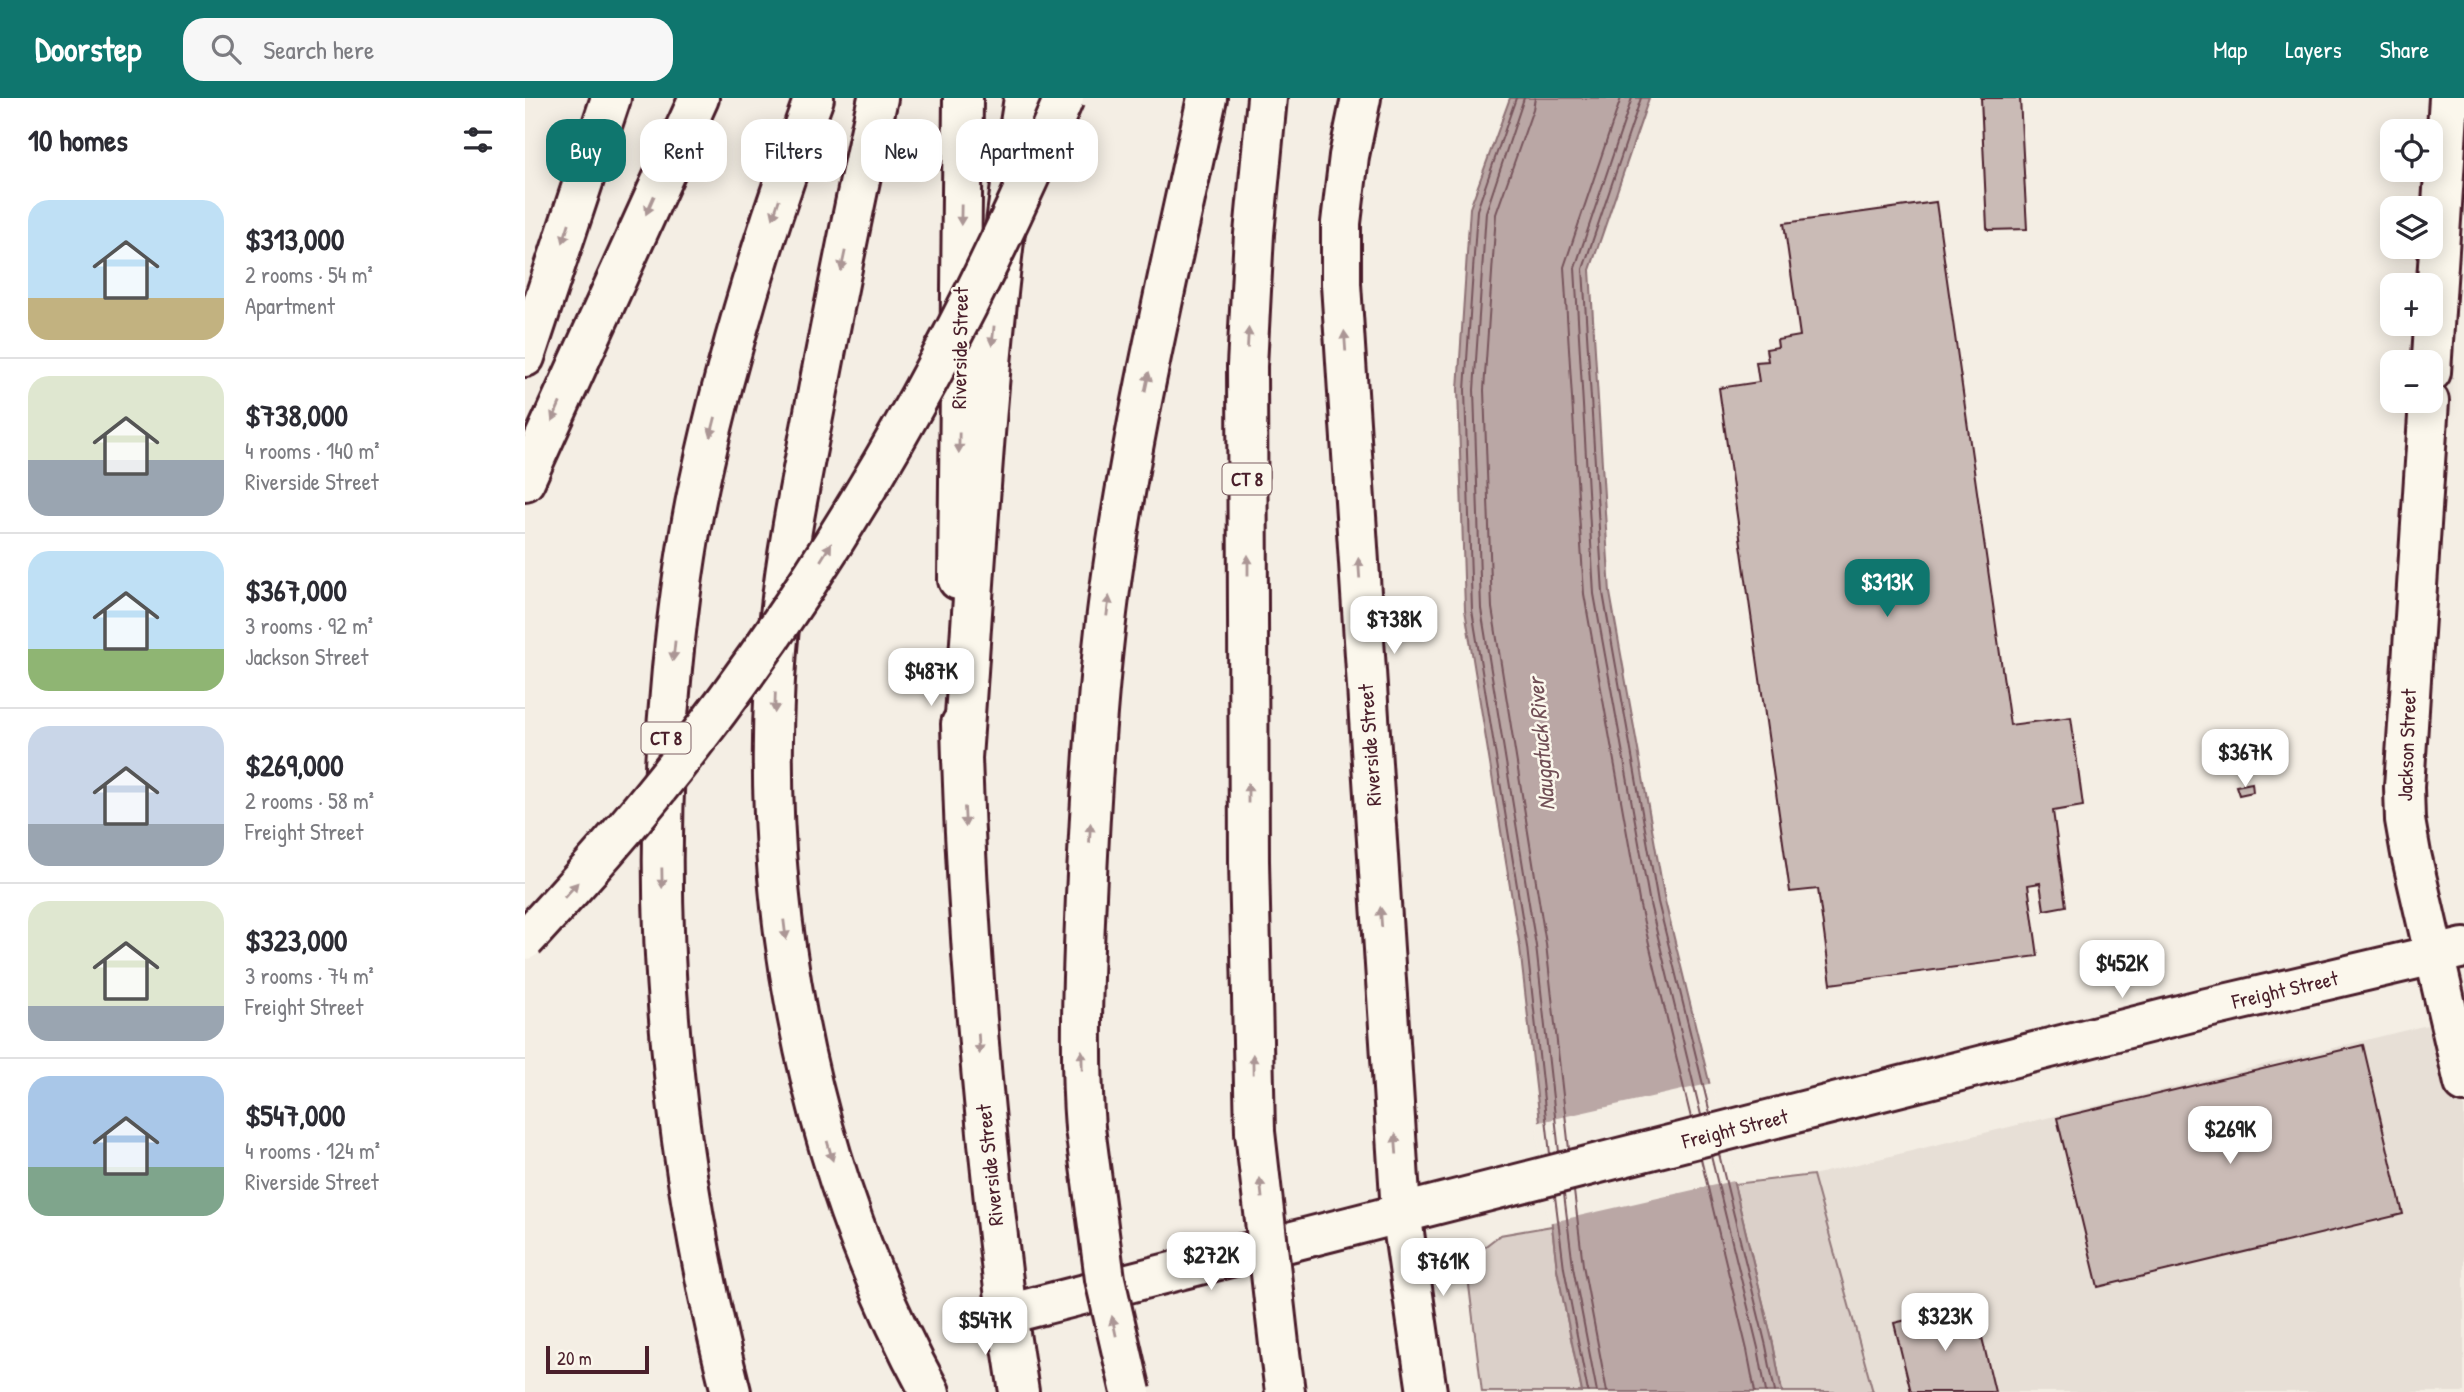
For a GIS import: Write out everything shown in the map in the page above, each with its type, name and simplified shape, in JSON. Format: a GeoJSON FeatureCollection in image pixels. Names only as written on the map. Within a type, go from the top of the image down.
{"type":"FeatureCollection","features":[{"type":"Feature","properties":{"kind":"main road"},"geometry":{"type":"LineString","coordinates":[[525,357],[611,98]]}},
{"type":"Feature","properties":{"kind":"main road"},"geometry":{"type":"LineString","coordinates":[[525,481],[699,98]]}},
{"type":"Feature","properties":{"kind":"main road","name":"CT 8"},"geometry":{"type":"LineString","coordinates":[[731,1392],[716,1333],[692,1210],[674,1087],[663,936],[661,843],[666,729],[678,609],[698,487],[727,370],[761,252],[814,98]]}},
{"type":"Feature","properties":{"kind":"main road"},"geometry":{"type":"LineString","coordinates":[[878,98],[843,259],[787,556],[775,681],[773,762],[780,894],[793,989],[813,1085],[835,1167],[864,1250],[907,1349],[930,1392]]}},
{"type":"Feature","properties":{"kind":"main road","name":"Riverside Street"},"geometry":{"type":"LineString","coordinates":[[963,98],[958,539],[962,758],[983,1097],[1007,1314],[1019,1392]]}},
{"type":"Feature","properties":{"kind":"main road"},"geometry":{"type":"LineString","coordinates":[[962,758],[988,394],[1003,244],[1024,98]]}},
{"type":"Feature","properties":{"kind":"main road"},"geometry":{"type":"LineString","coordinates":[[525,940],[663,782],[771,637],[819,563],[924,390],[959,324],[1014,211],[1064,98]]}},
{"type":"Feature","properties":{"kind":"main road"},"geometry":{"type":"LineString","coordinates":[[1131,1392],[1105,1279],[1085,1128],[1083,966],[1090,816],[1112,576],[1135,441],[1207,98]]}},
{"type":"Feature","properties":{"kind":"main road","name":"CT 8"},"geometry":{"type":"LineString","coordinates":[[1266,98],[1254,234],[1247,366],[1249,861],[1255,1132],[1285,1392]]}},
{"type":"Feature","properties":{"kind":"main road","name":"Riverside Street"},"geometry":{"type":"LineString","coordinates":[[1360,98],[1349,156],[1341,223],[1341,284],[1401,1212],[1427,1392]]}},
{"type":"Feature","properties":{"kind":"main road"},"geometry":{"type":"LineString","coordinates":[[2432,350],[2449,98]]}},
{"type":"Feature","properties":{"kind":"main road","name":"Jackson Street"},"geometry":{"type":"LineString","coordinates":[[2428,413],[2404,787],[2405,820],[2411,854],[2450,951],[2464,1083]]}},
{"type":"Feature","properties":{"kind":"main road","name":"Freight Street"},"geometry":{"type":"LineString","coordinates":[[1007,1314],[2203,1009],[2450,951]]}},
{"type":"Feature","properties":{"kind":"shaded area"},"geometry":{"type":"Polygon","coordinates":[[[2464,1016],[2464,1392],[1873,1392],[1813,1175],[2464,1016]]]}},
{"type":"Feature","properties":{"kind":"shaded area"},"geometry":{"type":"Polygon","coordinates":[[[1813,1175],[1873,1392],[1782,1392],[1734,1184],[1813,1175]]]}},
{"type":"Feature","properties":{"kind":"shaded area"},"geometry":{"type":"Polygon","coordinates":[[[1552,1226],[1557,1269],[1582,1392],[1482,1392],[1466,1261],[1500,1235],[1552,1226]]]}},
{"type":"Feature","properties":{"kind":"water","name":"Naugatuck River"},"geometry":{"type":"Polygon","coordinates":[[[1510,98],[1649,98],[1590,270],[1610,593],[1665,901],[1773,1344],[1782,1392],[1582,1392],[1557,1269],[1520,948],[1465,610],[1458,389],[1470,208],[1510,98]]]}},
{"type":"Feature","properties":{"kind":"pier"},"geometry":{"type":"Polygon","coordinates":[[[1713,1083],[1737,1180],[1548,1223],[1536,1123],[1713,1083]]]}},
{"type":"Feature","properties":{"kind":"building"},"geometry":{"type":"Polygon","coordinates":[[[1981,98],[2020,98],[2027,229],[1987,228],[1981,98]]]}},
{"type":"Feature","properties":{"kind":"building"},"geometry":{"type":"Polygon","coordinates":[[[1936,202],[2010,725],[2071,717],[2083,806],[2053,811],[2066,906],[2044,910],[2040,883],[2028,885],[2038,956],[1831,984],[1818,889],[1790,892],[1719,388],[1759,382],[1756,362],[1768,361],[1766,349],[1778,347],[1777,340],[1800,336],[1784,223],[1936,202]]]}},
{"type":"Feature","properties":{"kind":"building"},"geometry":{"type":"Polygon","coordinates":[[[2252,783],[2253,792],[2239,795],[2236,786],[2252,783]]]}},
{"type":"Feature","properties":{"kind":"building"},"geometry":{"type":"Polygon","coordinates":[[[2363,1045],[2403,1214],[2098,1287],[2057,1118],[2363,1045]]]}},
{"type":"Feature","properties":{"kind":"building"},"geometry":{"type":"Polygon","coordinates":[[[1974,1304],[1995,1392],[1911,1392],[1894,1323],[1974,1304]]]}}]}
